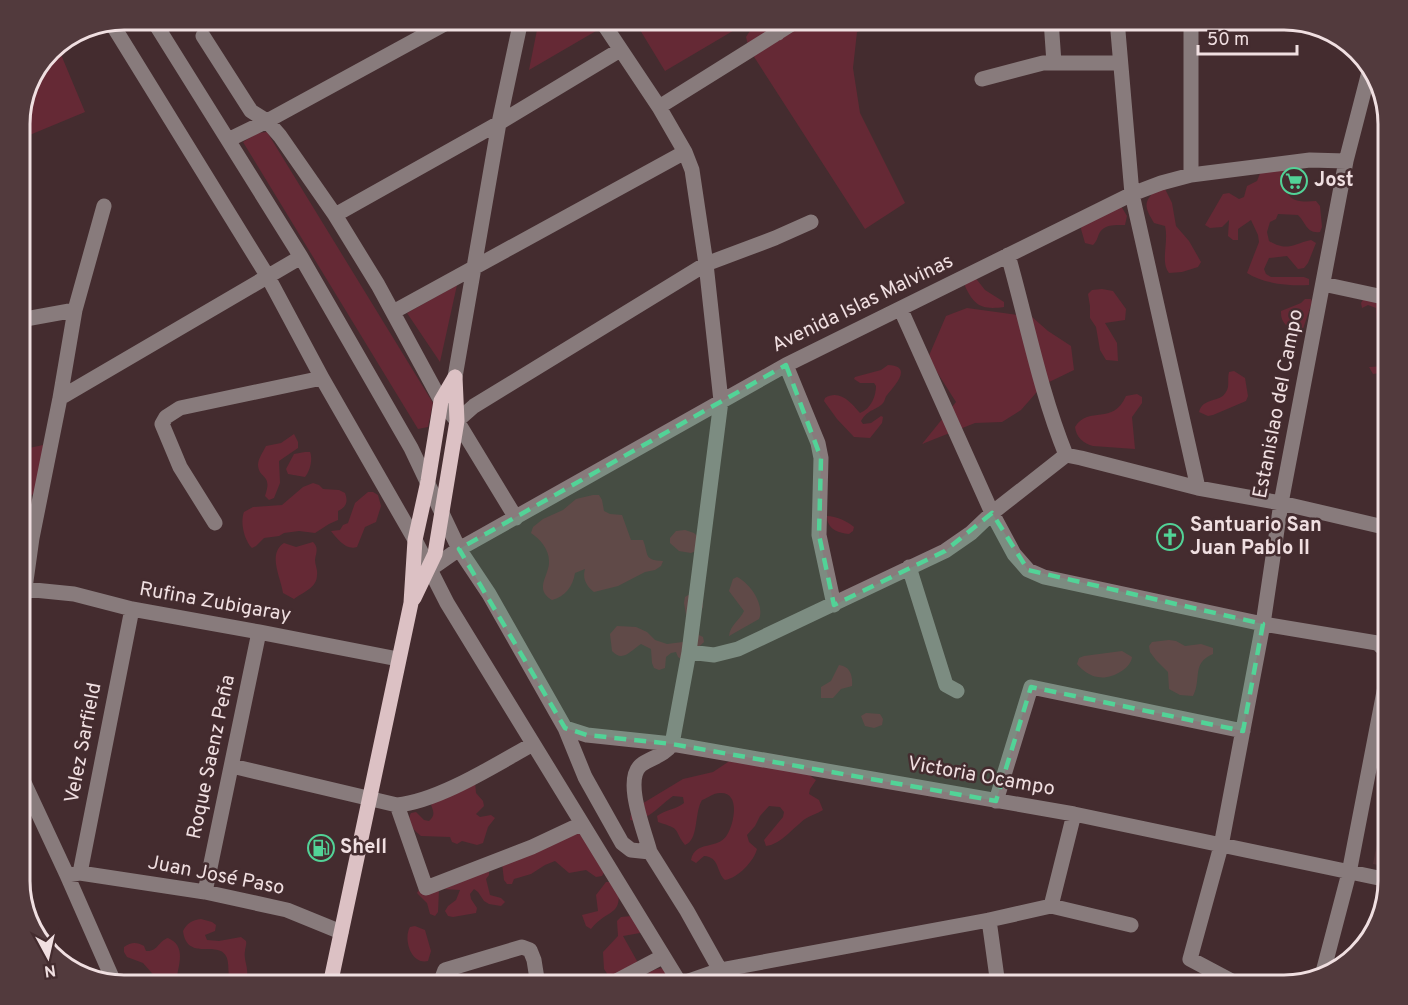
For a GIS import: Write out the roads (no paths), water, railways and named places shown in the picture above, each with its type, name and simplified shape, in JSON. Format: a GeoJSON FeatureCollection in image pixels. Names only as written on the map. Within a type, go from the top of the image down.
{"type":"FeatureCollection","features":[{"type":"Feature","properties":{"kind":"main road"},"geometry":{"type":"LineString","coordinates":[[411,603],[435,555],[457,421],[455,377]]}},
{"type":"Feature","properties":{"kind":"main road"},"geometry":{"type":"LineString","coordinates":[[332,975],[411,603],[415,540],[428,481],[441,401],[455,377]]}},
{"type":"Feature","properties":{"kind":"street"},"geometry":{"type":"LineString","coordinates":[[159,30],[301,257],[411,447],[459,549],[489,594],[565,728],[585,777],[622,843],[631,850],[650,852]]}},
{"type":"Feature","properties":{"kind":"street"},"geometry":{"type":"LineString","coordinates":[[228,140],[267,122],[434,30]]}},
{"type":"Feature","properties":{"kind":"street"},"geometry":{"type":"LineString","coordinates":[[455,377],[499,123],[519,30]]}},
{"type":"Feature","properties":{"kind":"street"},"geometry":{"type":"LineString","coordinates":[[607,30],[659,107],[685,152],[696,188],[706,264],[721,401],[689,652],[672,744],[666,752],[640,766],[633,780],[650,852],[720,970]]}},
{"type":"Feature","properties":{"kind":"street"},"geometry":{"type":"LineString","coordinates":[[659,107],[783,30]]}},
{"type":"Feature","properties":{"kind":"street"},"geometry":{"type":"LineString","coordinates":[[1052,30],[1054,63]]}},
{"type":"Feature","properties":{"kind":"street"},"geometry":{"type":"LineString","coordinates":[[1117,30],[1132,194],[1198,488]]}},
{"type":"Feature","properties":{"kind":"street"},"geometry":{"type":"LineString","coordinates":[[1191,30],[1191,175]]}},
{"type":"Feature","properties":{"kind":"street"},"geometry":{"type":"LineString","coordinates":[[116,31],[268,277],[322,378],[415,540],[447,603],[674,975]]}},
{"type":"Feature","properties":{"kind":"street"},"geometry":{"type":"LineString","coordinates":[[203,36],[251,111],[267,122],[279,136],[335,215],[393,312],[441,401],[457,421],[516,518]]}},
{"type":"Feature","properties":{"kind":"street"},"geometry":{"type":"LineString","coordinates":[[335,215],[499,123],[620,51]]}},
{"type":"Feature","properties":{"kind":"street"},"geometry":{"type":"LineString","coordinates":[[982,79],[1043,63],[1119,63]]}},
{"type":"Feature","properties":{"kind":"street","name":"Estanislao del Campo"},"geometry":{"type":"LineString","coordinates":[[1219,975],[1190,959],[1221,846],[1263,624],[1281,502],[1346,161],[1367,81]]}},
{"type":"Feature","properties":{"kind":"street"},"geometry":{"type":"LineString","coordinates":[[393,312],[685,152]]}},
{"type":"Feature","properties":{"kind":"street","name":"Avenida Islas Malvinas"},"geometry":{"type":"LineString","coordinates":[[429,570],[459,549],[786,365],[1132,194],[1191,175],[1310,160],[1346,161]]}},
{"type":"Feature","properties":{"kind":"street"},"geometry":{"type":"LineString","coordinates":[[30,557],[75,310],[104,206]]}},
{"type":"Feature","properties":{"kind":"street"},"geometry":{"type":"LineString","coordinates":[[457,421],[474,406],[706,264],[811,222]]}},
{"type":"Feature","properties":{"kind":"street"},"geometry":{"type":"LineString","coordinates":[[1008,255],[1028,325],[1041,385],[1066,455]]}},
{"type":"Feature","properties":{"kind":"street"},"geometry":{"type":"LineString","coordinates":[[60,398],[301,257]]}},
{"type":"Feature","properties":{"kind":"street"},"geometry":{"type":"LineString","coordinates":[[1323,284],[1378,296]]}},
{"type":"Feature","properties":{"kind":"street"},"geometry":{"type":"LineString","coordinates":[[30,318],[75,310]]}},
{"type":"Feature","properties":{"kind":"street"},"geometry":{"type":"LineString","coordinates":[[901,310],[992,513],[1014,554],[1028,570],[1044,576],[1263,624],[1378,644]]}},
{"type":"Feature","properties":{"kind":"street"},"geometry":{"type":"LineString","coordinates":[[786,365],[818,443],[821,458],[819,535],[834,605]]}},
{"type":"Feature","properties":{"kind":"street"},"geometry":{"type":"LineString","coordinates":[[215,523],[180,467],[162,424],[166,417],[180,408],[322,378]]}},
{"type":"Feature","properties":{"kind":"street"},"geometry":{"type":"LineString","coordinates":[[689,652],[714,655],[738,649],[945,551],[971,533],[992,513],[1066,455],[1198,488],[1281,502],[1378,525]]}},
{"type":"Feature","properties":{"kind":"street"},"geometry":{"type":"LineString","coordinates":[[909,567],[946,685],[957,691]]}},
{"type":"Feature","properties":{"kind":"street","name":"Rufina Zubigaray"},"geometry":{"type":"LineString","coordinates":[[30,590],[74,594],[132,609],[398,659]]}},
{"type":"Feature","properties":{"kind":"street","name":"Velez Sarfield"},"geometry":{"type":"LineString","coordinates":[[73,874],[132,609]]}},
{"type":"Feature","properties":{"kind":"street","name":"Roque Saenz Peña"},"geometry":{"type":"LineString","coordinates":[[205,892],[259,632]]}},
{"type":"Feature","properties":{"kind":"street"},"geometry":{"type":"LineString","coordinates":[[996,801],[1031,687],[1243,731]]}},
{"type":"Feature","properties":{"kind":"street"},"geometry":{"type":"LineString","coordinates":[[1325,965],[1349,873],[1378,727]]}},
{"type":"Feature","properties":{"kind":"street","name":"Victoria Ocampo"},"geometry":{"type":"LineString","coordinates":[[565,728],[587,735],[672,744],[1074,814],[1378,878]]}},
{"type":"Feature","properties":{"kind":"street"},"geometry":{"type":"LineString","coordinates":[[232,766],[397,805],[423,800],[444,791],[533,744]]}},
{"type":"Feature","properties":{"kind":"street"},"geometry":{"type":"LineString","coordinates":[[30,793],[73,874],[111,974]]}},
{"type":"Feature","properties":{"kind":"street"},"geometry":{"type":"LineString","coordinates":[[397,805],[426,888],[532,847],[580,824]]}},
{"type":"Feature","properties":{"kind":"street"},"geometry":{"type":"LineString","coordinates":[[1051,906],[1074,814]]}},
{"type":"Feature","properties":{"kind":"street","name":"Juan José Paso"},"geometry":{"type":"LineString","coordinates":[[73,874],[205,892],[287,910],[341,932]]}},
{"type":"Feature","properties":{"kind":"street"},"geometry":{"type":"LineString","coordinates":[[707,975],[720,970],[989,920],[1051,906],[1131,925]]}},
{"type":"Feature","properties":{"kind":"street"},"geometry":{"type":"LineString","coordinates":[[989,920],[996,975]]}},
{"type":"Feature","properties":{"kind":"street"},"geometry":{"type":"LineString","coordinates":[[443,975],[445,970],[522,947],[530,950],[536,975]]}},
{"type":"Feature","properties":{"kind":"street"},"geometry":{"type":"LineString","coordinates":[[629,975],[662,957]]}},
{"type":"Feature","properties":{"kind":"place","name":"Jost"},"geometry":{"type":"Point","coordinates":[1294,181]}},
{"type":"Feature","properties":{"kind":"place","name":"Santuario San Juan Pablo II"},"geometry":{"type":"Point","coordinates":[1170,537]}},
{"type":"Feature","properties":{"kind":"place","name":"Shell"},"geometry":{"type":"Point","coordinates":[321,848]}}]}
